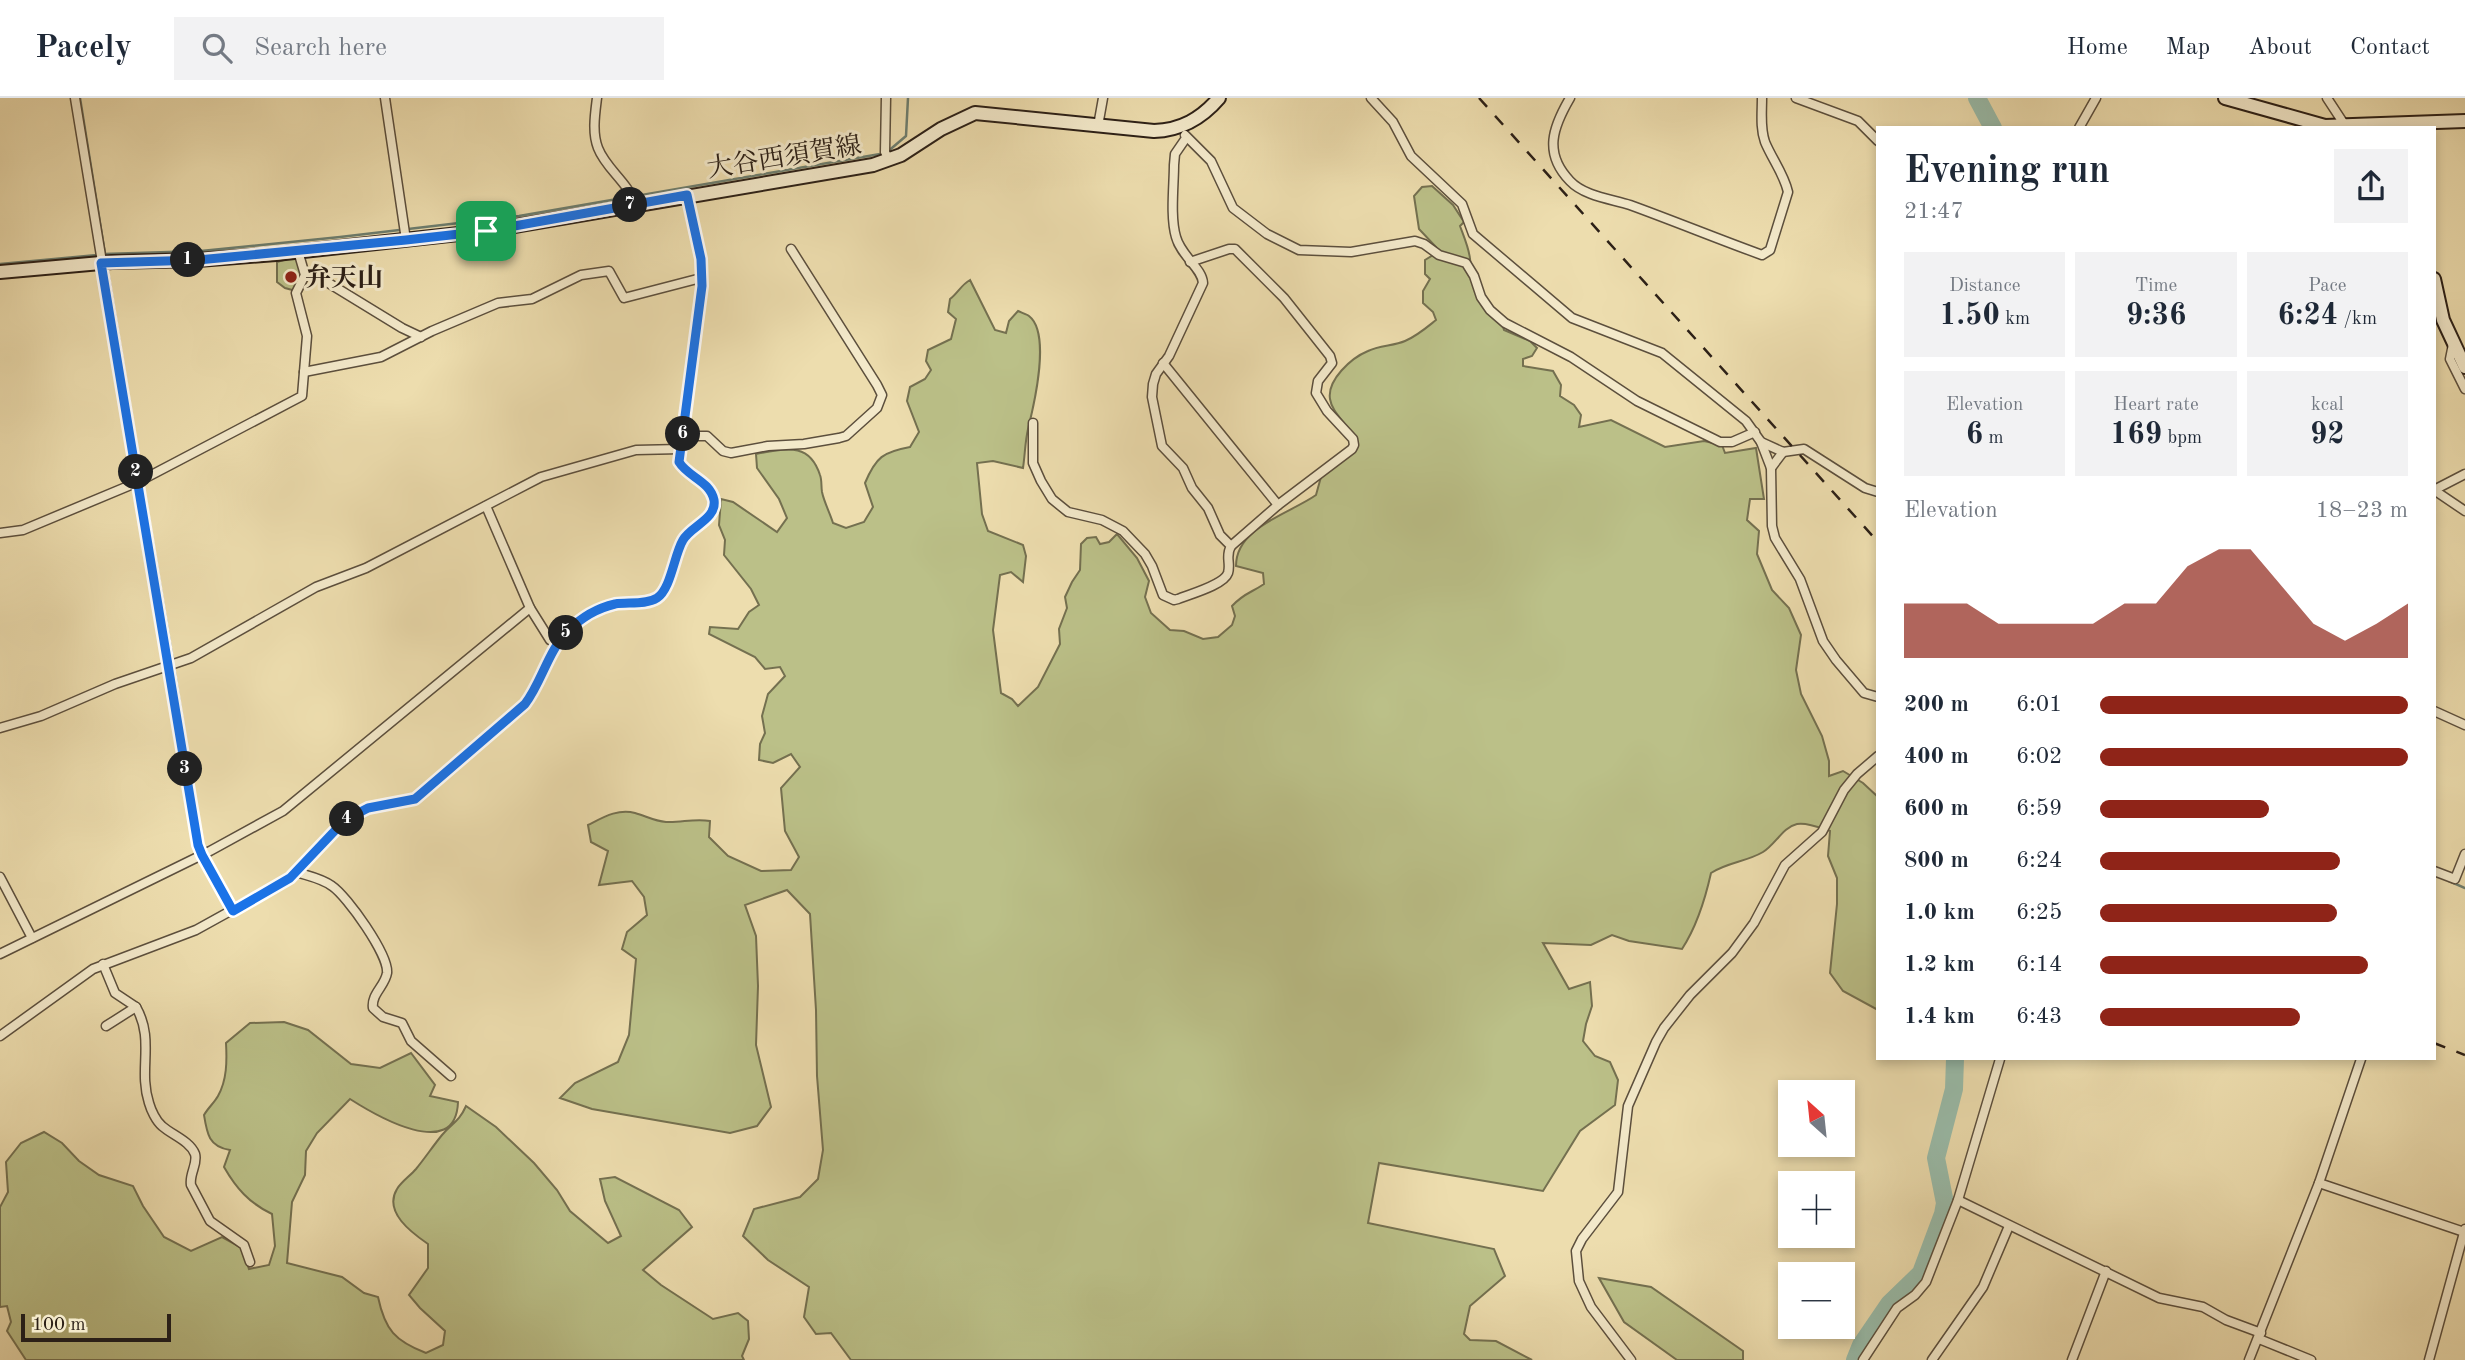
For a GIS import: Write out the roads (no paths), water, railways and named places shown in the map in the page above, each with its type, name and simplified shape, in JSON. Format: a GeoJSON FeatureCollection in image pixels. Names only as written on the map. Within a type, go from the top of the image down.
{"type":"FeatureCollection","features":[{"type":"Feature","properties":{"kind":"main road"},"geometry":{"type":"LineString","coordinates":[[1184,132],[1219,98]]}},
{"type":"Feature","properties":{"kind":"main road"},"geometry":{"type":"LineString","coordinates":[[2225,98],[2294,123],[2325,126]]}},
{"type":"Feature","properties":{"kind":"main road","name":"大谷西須賀線"},"geometry":{"type":"LineString","coordinates":[[0,272],[104,262],[198,260],[486,231],[873,165],[889,160],[975,113],[1184,132]]}},
{"type":"Feature","properties":{"kind":"main road"},"geometry":{"type":"LineString","coordinates":[[2365,126],[2465,121]]}},
{"type":"Feature","properties":{"kind":"main road"},"geometry":{"type":"LineString","coordinates":[[2436,288],[2443,320],[2465,367]]}},
{"type":"Feature","properties":{"kind":"street"},"geometry":{"type":"LineString","coordinates":[[75,98],[202,855],[233,911]]}},
{"type":"Feature","properties":{"kind":"street"},"geometry":{"type":"LineString","coordinates":[[385,98],[406,240]]}},
{"type":"Feature","properties":{"kind":"street"},"geometry":{"type":"LineString","coordinates":[[597,98],[597,146],[632,194],[635,204]]}},
{"type":"Feature","properties":{"kind":"street"},"geometry":{"type":"LineString","coordinates":[[886,98],[885,152],[889,160]]}},
{"type":"Feature","properties":{"kind":"street"},"geometry":{"type":"LineString","coordinates":[[1098,126],[1103,98]]}},
{"type":"Feature","properties":{"kind":"street"},"geometry":{"type":"LineString","coordinates":[[1371,98],[1393,122],[1410,156],[1462,204],[1473,234],[1572,318],[1662,353],[1755,432],[1771,468],[1772,526],[1775,537],[1800,579],[1817,628],[1836,660],[1864,693],[1876,696]]}},
{"type":"Feature","properties":{"kind":"street"},"geometry":{"type":"LineString","coordinates":[[1570,98],[1555,124],[1552,139],[1555,158],[1570,181],[1579,189],[1762,256],[1770,250],[1788,192],[1763,133],[1762,98]]}},
{"type":"Feature","properties":{"kind":"street"},"geometry":{"type":"LineString","coordinates":[[1796,98],[1858,121],[1876,139]]}},
{"type":"Feature","properties":{"kind":"street"},"geometry":{"type":"LineString","coordinates":[[2080,126],[2096,98]]}},
{"type":"Feature","properties":{"kind":"street"},"geometry":{"type":"LineString","coordinates":[[2327,98],[2345,126]]}},
{"type":"Feature","properties":{"kind":"street"},"geometry":{"type":"LineString","coordinates":[[1231,546],[1220,535],[1208,508],[1192,488],[1183,468],[1162,446],[1152,391],[1156,374],[1169,356],[1203,283],[1200,272],[1183,255],[1175,235],[1175,154],[1184,132],[1211,161],[1233,208],[1285,243],[1299,250],[1351,252],[1404,242],[1424,244],[1438,255],[1466,263],[1481,297],[1490,310],[1505,323],[1572,357],[1637,401],[1720,442],[1732,442],[1755,432]]}},
{"type":"Feature","properties":{"kind":"street"},"geometry":{"type":"LineString","coordinates":[[0,1037],[103,964],[196,930],[290,878],[345,820],[368,808],[415,799],[515,713],[534,692],[558,644],[568,631],[600,609],[615,604],[654,600],[663,594],[680,544],[688,531],[714,510],[714,499],[707,486],[684,471],[679,462],[701,278],[701,259],[687,195]]}},
{"type":"Feature","properties":{"kind":"street"},"geometry":{"type":"LineString","coordinates":[[682,436],[707,436],[723,451],[731,453],[778,444],[803,444],[846,436],[877,408],[882,395],[877,385],[791,249]]}},
{"type":"Feature","properties":{"kind":"street"},"geometry":{"type":"LineString","coordinates":[[1033,423],[1033,463],[1052,499],[1068,512],[1102,520],[1123,531],[1144,554],[1152,566],[1160,590],[1168,598],[1178,598],[1224,580],[1229,570],[1227,556],[1231,546],[1278,505],[1352,449],[1353,439],[1327,411],[1316,393],[1318,381],[1332,363],[1330,356],[1284,298],[1236,250],[1229,249],[1190,262]]}},
{"type":"Feature","properties":{"kind":"street"},"geometry":{"type":"LineString","coordinates":[[0,533],[23,530],[138,482],[302,396],[307,336],[296,293],[305,275],[298,251]]}},
{"type":"Feature","properties":{"kind":"street"},"geometry":{"type":"LineString","coordinates":[[304,372],[381,357],[498,303],[532,299],[581,275],[609,271],[624,298],[701,278]]}},
{"type":"Feature","properties":{"kind":"street"},"geometry":{"type":"LineString","coordinates":[[305,275],[317,276],[421,337]]}},
{"type":"Feature","properties":{"kind":"street"},"geometry":{"type":"LineString","coordinates":[[2453,344],[2451,359],[2465,388]]}},
{"type":"Feature","properties":{"kind":"street"},"geometry":{"type":"LineString","coordinates":[[1163,363],[1278,505]]}},
{"type":"Feature","properties":{"kind":"street"},"geometry":{"type":"LineString","coordinates":[[1761,442],[1783,452],[1804,449],[1865,488],[1876,491]]}},
{"type":"Feature","properties":{"kind":"street"},"geometry":{"type":"LineString","coordinates":[[0,728],[41,716],[115,684],[172,666],[316,587],[366,568],[541,477],[636,450],[681,449]]}},
{"type":"Feature","properties":{"kind":"street"},"geometry":{"type":"LineString","coordinates":[[1771,468],[1783,452]]}},
{"type":"Feature","properties":{"kind":"street"},"geometry":{"type":"LineString","coordinates":[[2436,489],[2465,474]]}},
{"type":"Feature","properties":{"kind":"street"},"geometry":{"type":"LineString","coordinates":[[2436,491],[2465,512]]}},
{"type":"Feature","properties":{"kind":"street"},"geometry":{"type":"LineString","coordinates":[[485,506],[530,608],[550,640],[558,644]]}},
{"type":"Feature","properties":{"kind":"street"},"geometry":{"type":"LineString","coordinates":[[0,954],[202,855],[283,811],[530,608]]}},
{"type":"Feature","properties":{"kind":"street"},"geometry":{"type":"LineString","coordinates":[[2436,712],[2465,725]]}},
{"type":"Feature","properties":{"kind":"street"},"geometry":{"type":"LineString","coordinates":[[1631,1360],[1591,1307],[1579,1282],[1576,1251],[1618,1192],[1625,1122],[1633,1094],[1664,1028],[1690,995],[1732,953],[1754,923],[1785,865],[1822,832],[1844,790],[1876,758]]}},
{"type":"Feature","properties":{"kind":"street"},"geometry":{"type":"LineString","coordinates":[[2436,873],[2455,879],[2465,854]]}},
{"type":"Feature","properties":{"kind":"street"},"geometry":{"type":"LineString","coordinates":[[296,872],[323,881],[334,887],[343,897],[368,931],[386,964],[387,975],[372,1000],[373,1008],[383,1017],[402,1023],[411,1041],[451,1076]]}},
{"type":"Feature","properties":{"kind":"street"},"geometry":{"type":"LineString","coordinates":[[0,877],[32,938]]}},
{"type":"Feature","properties":{"kind":"street"},"geometry":{"type":"LineString","coordinates":[[103,964],[116,993],[136,1007],[147,1031],[144,1083],[150,1107],[159,1125],[192,1148],[196,1158],[191,1185],[210,1221],[244,1245],[250,1262]]}},
{"type":"Feature","properties":{"kind":"street"},"geometry":{"type":"LineString","coordinates":[[106,1026],[136,1007]]}},
{"type":"Feature","properties":{"kind":"street"},"geometry":{"type":"LineString","coordinates":[[1863,1360],[1898,1308],[1926,1282],[1958,1200],[2000,1060]]}},
{"type":"Feature","properties":{"kind":"street"},"geometry":{"type":"LineString","coordinates":[[2249,1360],[2319,1183],[2361,1060]]}},
{"type":"Feature","properties":{"kind":"street"},"geometry":{"type":"LineString","coordinates":[[2319,1183],[2464,1234],[2429,1360]]}},
{"type":"Feature","properties":{"kind":"street"},"geometry":{"type":"LineString","coordinates":[[1958,1200],[2159,1298],[2203,1307],[2311,1360]]}},
{"type":"Feature","properties":{"kind":"street"},"geometry":{"type":"LineString","coordinates":[[1932,1360],[1983,1287],[2009,1226]]}},
{"type":"Feature","properties":{"kind":"street"},"geometry":{"type":"LineString","coordinates":[[2072,1360],[2106,1271]]}},
{"type":"Feature","properties":{"kind":"waterway"},"geometry":{"type":"LineString","coordinates":[[80,98],[105,254]]}},
{"type":"Feature","properties":{"kind":"waterway"},"geometry":{"type":"LineString","coordinates":[[636,196],[886,153],[906,136],[908,98]]}},
{"type":"Feature","properties":{"kind":"waterway"},"geometry":{"type":"LineString","coordinates":[[1977,98],[1992,126]]}},
{"type":"Feature","properties":{"kind":"waterway"},"geometry":{"type":"LineString","coordinates":[[104,254],[201,251],[340,237],[519,216],[629,197]]}},
{"type":"Feature","properties":{"kind":"waterway"},"geometry":{"type":"LineString","coordinates":[[0,264],[97,255]]}},
{"type":"Feature","properties":{"kind":"waterway"},"geometry":{"type":"LineString","coordinates":[[107,267],[117,330]]}},
{"type":"Feature","properties":{"kind":"waterway"},"geometry":{"type":"LineString","coordinates":[[137,450],[140,468]]}},
{"type":"Feature","properties":{"kind":"waterway"},"geometry":{"type":"LineString","coordinates":[[144,490],[173,661]]}},
{"type":"Feature","properties":{"kind":"waterway"},"geometry":{"type":"LineString","coordinates":[[174,667],[202,843]]}},
{"type":"Feature","properties":{"kind":"waterway"},"geometry":{"type":"LineString","coordinates":[[2449,881],[2465,888]]}},
{"type":"Feature","properties":{"kind":"waterway"},"geometry":{"type":"LineString","coordinates":[[1855,1360],[1861,1345],[1889,1304],[1921,1273],[1943,1214],[1945,1203],[1936,1158],[1954,1089],[1955,1060]]}},
{"type":"Feature","properties":{"kind":"railway"},"geometry":{"type":"LineString","coordinates":[[1479,98],[1876,540]]}},
{"type":"Feature","properties":{"kind":"railway"},"geometry":{"type":"LineString","coordinates":[[2436,1044],[2465,1055]]}},
{"type":"Feature","properties":{"kind":"place","name":"弁天山"},"geometry":{"type":"Point","coordinates":[291,277]}}]}
